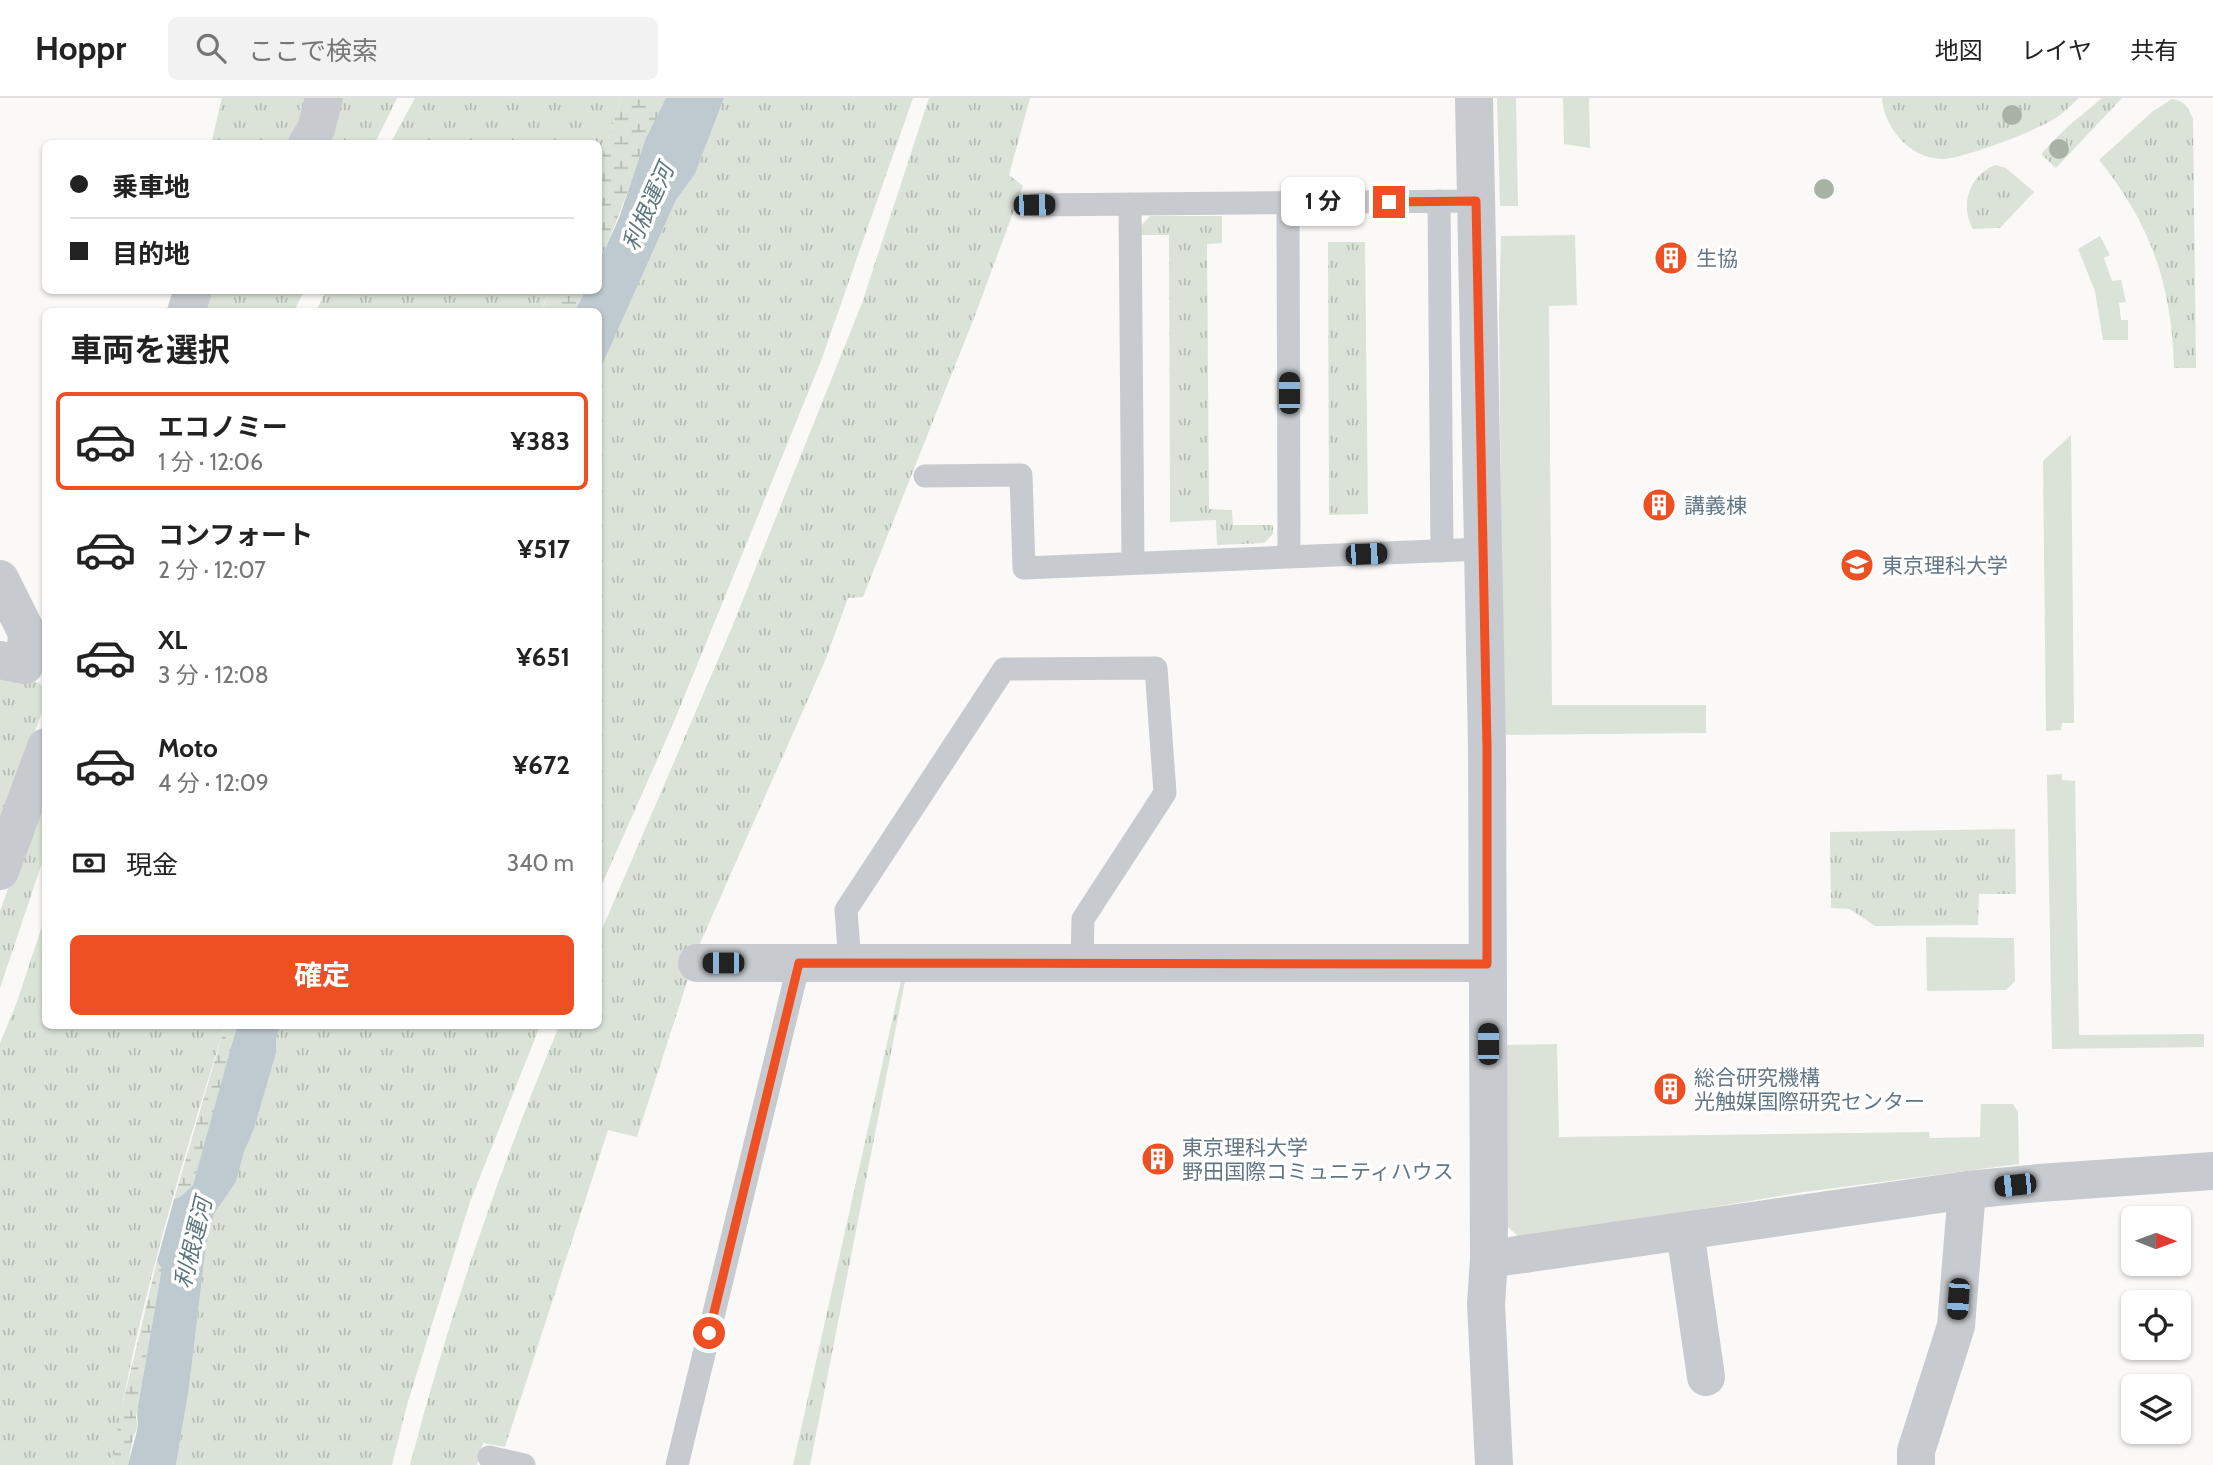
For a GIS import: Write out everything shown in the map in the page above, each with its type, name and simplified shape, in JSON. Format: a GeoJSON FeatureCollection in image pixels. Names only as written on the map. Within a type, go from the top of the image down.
{"type":"FeatureCollection","features":[{"type":"Feature","properties":{"kind":"street"},"geometry":{"type":"LineString","coordinates":[[309,140],[316,129],[324,98]]}},
{"type":"Feature","properties":{"kind":"street"},"geometry":{"type":"LineString","coordinates":[[1474,98],[1458,201],[1483,550],[1487,747],[1489,1259],[1486,1304],[1494,1465]]}},
{"type":"Feature","properties":{"kind":"street"},"geometry":{"type":"LineString","coordinates":[[0,579],[27,633],[24,665]]}},
{"type":"Feature","properties":{"kind":"street"},"geometry":{"type":"LineString","coordinates":[[0,871],[42,758]]}},
{"type":"Feature","properties":{"kind":"street"},"geometry":{"type":"LineString","coordinates":[[697,963],[1487,964]]}},
{"type":"Feature","properties":{"kind":"street"},"geometry":{"type":"LineString","coordinates":[[1489,1259],[1967,1190],[2213,1171]]}},
{"type":"Feature","properties":{"kind":"street"},"geometry":{"type":"LineString","coordinates":[[1916,1465],[1916,1451],[1956,1326],[1967,1190]]}},
{"type":"Feature","properties":{"kind":"street"},"geometry":{"type":"LineString","coordinates":[[1685,1231],[1706,1377]]}},
{"type":"Feature","properties":{"kind":"lane"},"geometry":{"type":"LineString","coordinates":[[1034,205],[1458,201],[1442,551]]}},
{"type":"Feature","properties":{"kind":"lane"},"geometry":{"type":"LineString","coordinates":[[1288,203],[1289,557]]}},
{"type":"Feature","properties":{"kind":"lane"},"geometry":{"type":"LineString","coordinates":[[1130,204],[1133,563]]}},
{"type":"Feature","properties":{"kind":"lane"},"geometry":{"type":"LineString","coordinates":[[925,476],[1021,475],[1024,568],[1483,550]]}},
{"type":"Feature","properties":{"kind":"lane"},"geometry":{"type":"LineString","coordinates":[[850,964],[846,910],[1004,669],[1156,668],[1165,793],[1083,919],[1082,963]]}},
{"type":"Feature","properties":{"kind":"lane"},"geometry":{"type":"LineString","coordinates":[[677,1465],[799,963]]}},
{"type":"Feature","properties":{"kind":"lane"},"geometry":{"type":"LineString","coordinates":[[489,1457],[524,1465]]}},
{"type":"Feature","properties":{"kind":"green space"},"geometry":{"type":"Polygon","coordinates":[[[222,98],[308,98],[291,140],[212,140],[222,98]]]}},
{"type":"Feature","properties":{"kind":"green space"},"geometry":{"type":"Polygon","coordinates":[[[337,98],[397,98],[376,140],[325,140],[337,98]]]}},
{"type":"Feature","properties":{"kind":"green space"},"geometry":{"type":"Polygon","coordinates":[[[415,98],[621,98],[602,158],[602,140],[392,140],[415,98]]]}},
{"type":"Feature","properties":{"kind":"green space"},"geometry":{"type":"Polygon","coordinates":[[[621,98],[666,98],[602,255],[602,158],[621,98]]]}},
{"type":"Feature","properties":{"kind":"green space"},"geometry":{"type":"Polygon","coordinates":[[[724,98],[913,98],[821,361],[673,724],[602,884],[602,365],[676,200],[695,174],[724,98]]]}},
{"type":"Feature","properties":{"kind":"green space"},"geometry":{"type":"Polygon","coordinates":[[[929,98],[1030,98],[1009,175],[1023,186],[974,318],[863,597],[848,598],[825,661],[698,948],[637,1137],[608,1130],[505,1447],[483,1443],[477,1465],[410,1465],[441,1353],[516,1134],[558,1029],[602,1029],[602,929],[730,632],[862,303],[929,98]]]}},
{"type":"Feature","properties":{"kind":"green space"},"geometry":{"type":"Polygon","coordinates":[[[1497,98],[1516,98],[1518,206],[1500,206],[1497,98]]]}},
{"type":"Feature","properties":{"kind":"green space"},"geometry":{"type":"Polygon","coordinates":[[[1563,98],[1589,98],[1590,148],[1564,144],[1563,98]]]}},
{"type":"Feature","properties":{"kind":"green space"},"geometry":{"type":"Polygon","coordinates":[[[1882,98],[2079,98],[2045,124],[1981,150],[1941,159],[1919,153],[1901,139],[1888,120],[1882,98]]]}},
{"type":"Feature","properties":{"kind":"green space"},"geometry":{"type":"Polygon","coordinates":[[[2102,98],[2122,98],[2056,168],[2041,154],[2066,128],[2102,98]]]}},
{"type":"Feature","properties":{"kind":"green space"},"geometry":{"type":"Polygon","coordinates":[[[2172,99],[2186,105],[2193,119],[2196,368],[2174,368],[2169,309],[2155,257],[2132,208],[2099,160],[2152,112],[2172,99]]]}},
{"type":"Feature","properties":{"kind":"green space"},"geometry":{"type":"Polygon","coordinates":[[[1996,165],[2006,168],[2034,192],[2000,228],[1973,229],[1967,210],[1970,191],[1979,175],[1996,165]]]}},
{"type":"Feature","properties":{"kind":"green space"},"geometry":{"type":"Polygon","coordinates":[[[1150,216],[1222,216],[1222,243],[1207,244],[1209,509],[1232,510],[1233,525],[1273,525],[1273,534],[1264,543],[1217,545],[1216,520],[1170,522],[1169,235],[1140,235],[1140,227],[1150,216]]]}},
{"type":"Feature","properties":{"kind":"green space"},"geometry":{"type":"Polygon","coordinates":[[[1575,235],[1577,305],[1549,306],[1552,705],[1706,705],[1706,733],[1503,735],[1499,313],[1501,236],[1575,235]]]}},
{"type":"Feature","properties":{"kind":"green space"},"geometry":{"type":"Polygon","coordinates":[[[2100,236],[2110,255],[2104,258],[2112,281],[2121,280],[2126,302],[2119,303],[2121,320],[2128,320],[2128,340],[2103,340],[2095,291],[2078,249],[2100,236]]]}},
{"type":"Feature","properties":{"kind":"green space"},"geometry":{"type":"Polygon","coordinates":[[[1328,242],[1365,242],[1368,514],[1329,515],[1328,242]]]}},
{"type":"Feature","properties":{"kind":"green space"},"geometry":{"type":"Polygon","coordinates":[[[208,294],[302,294],[296,308],[203,308],[208,294]]]}},
{"type":"Feature","properties":{"kind":"green space"},"geometry":{"type":"Polygon","coordinates":[[[324,294],[549,294],[542,308],[317,308],[324,294]]]}},
{"type":"Feature","properties":{"kind":"green space"},"geometry":{"type":"Polygon","coordinates":[[[549,294],[584,294],[576,308],[543,308],[549,294]]]}},
{"type":"Feature","properties":{"kind":"green space"},"geometry":{"type":"Polygon","coordinates":[[[2071,435],[2074,723],[2062,723],[2061,730],[2046,731],[2043,461],[2071,435]]]}},
{"type":"Feature","properties":{"kind":"green space"},"geometry":{"type":"Polygon","coordinates":[[[0,675],[40,683],[42,712],[0,828],[0,675]]]}},
{"type":"Feature","properties":{"kind":"green space"},"geometry":{"type":"Polygon","coordinates":[[[2062,774],[2062,780],[2075,781],[2079,1035],[2204,1034],[2204,1047],[2052,1049],[2047,775],[2062,774]]]}},
{"type":"Feature","properties":{"kind":"green space"},"geometry":{"type":"Polygon","coordinates":[[[42,793],[42,863],[0,988],[0,911],[42,793]]]}},
{"type":"Feature","properties":{"kind":"green space"},"geometry":{"type":"Polygon","coordinates":[[[2015,829],[2016,894],[1979,894],[1978,925],[1875,926],[1850,909],[1831,908],[1830,832],[2015,829]]]}},
{"type":"Feature","properties":{"kind":"green space"},"geometry":{"type":"Polygon","coordinates":[[[42,926],[42,1029],[224,1029],[160,1243],[133,1354],[112,1465],[0,1465],[0,1043],[17,1002],[42,926]]]}},
{"type":"Feature","properties":{"kind":"green space"},"geometry":{"type":"Polygon","coordinates":[[[1926,937],[2014,938],[2015,981],[2006,990],[1927,991],[1926,937]]]}},
{"type":"Feature","properties":{"kind":"green space"},"geometry":{"type":"Polygon","coordinates":[[[902,976],[906,976],[810,1465],[793,1465],[902,976]]]}},
{"type":"Feature","properties":{"kind":"green space"},"geometry":{"type":"Polygon","coordinates":[[[224,1029],[235,1029],[234,1044],[193,1185],[174,1199],[224,1029]]]}},
{"type":"Feature","properties":{"kind":"green space"},"geometry":{"type":"Polygon","coordinates":[[[279,1029],[539,1029],[470,1202],[407,1405],[392,1465],[176,1465],[189,1388],[206,1245],[214,1214],[236,1182],[276,1053],[279,1029]]]}},
{"type":"Feature","properties":{"kind":"green space"},"geometry":{"type":"Polygon","coordinates":[[[1557,1044],[1559,1137],[1929,1132],[1930,1138],[1980,1137],[1981,1104],[2013,1104],[2018,1112],[2019,1164],[1804,1192],[1521,1239],[1507,1226],[1506,1045],[1557,1044]]]}},
{"type":"Feature","properties":{"kind":"green space"},"geometry":{"type":"Polygon","coordinates":[[[157,1261],[162,1267],[136,1418],[138,1426],[128,1465],[112,1465],[119,1419],[157,1261]]]}},
{"type":"Feature","properties":{"kind":"water","name":"利根運河"},"geometry":{"type":"Polygon","coordinates":[[[666,98],[724,98],[695,174],[676,200],[602,365],[602,308],[576,308],[584,294],[602,294],[602,255],[619,218],[646,138],[666,98]]]}},
{"type":"Feature","properties":{"kind":"water","name":"利根運河"},"geometry":{"type":"Polygon","coordinates":[[[236,1029],[279,1029],[276,1053],[254,1129],[236,1182],[214,1214],[206,1245],[189,1388],[176,1465],[128,1465],[138,1427],[138,1406],[161,1273],[157,1261],[174,1199],[193,1185],[236,1029]]]}},
{"type":"Feature","properties":{"kind":"place","name":"生協"},"geometry":{"type":"Point","coordinates":[1671,258]}},
{"type":"Feature","properties":{"kind":"place","name":"講義棟"},"geometry":{"type":"Point","coordinates":[1659,505]}},
{"type":"Feature","properties":{"kind":"place","name":"東京理科大学"},"geometry":{"type":"Point","coordinates":[1857,565]}},
{"type":"Feature","properties":{"kind":"place","name":"総合研究機構 光触媒国際研究センター"},"geometry":{"type":"Point","coordinates":[1670,1089]}},
{"type":"Feature","properties":{"kind":"place","name":"東京理科大学 野田国際コミュニティハウス"},"geometry":{"type":"Point","coordinates":[1158,1159]}},
{"type":"Feature","properties":{"kind":"route"},"geometry":{"type":"LineString","coordinates":[[709,1333],[799,963],[1487,964],[1487,747],[1476,201],[1389,202]]}}]}
